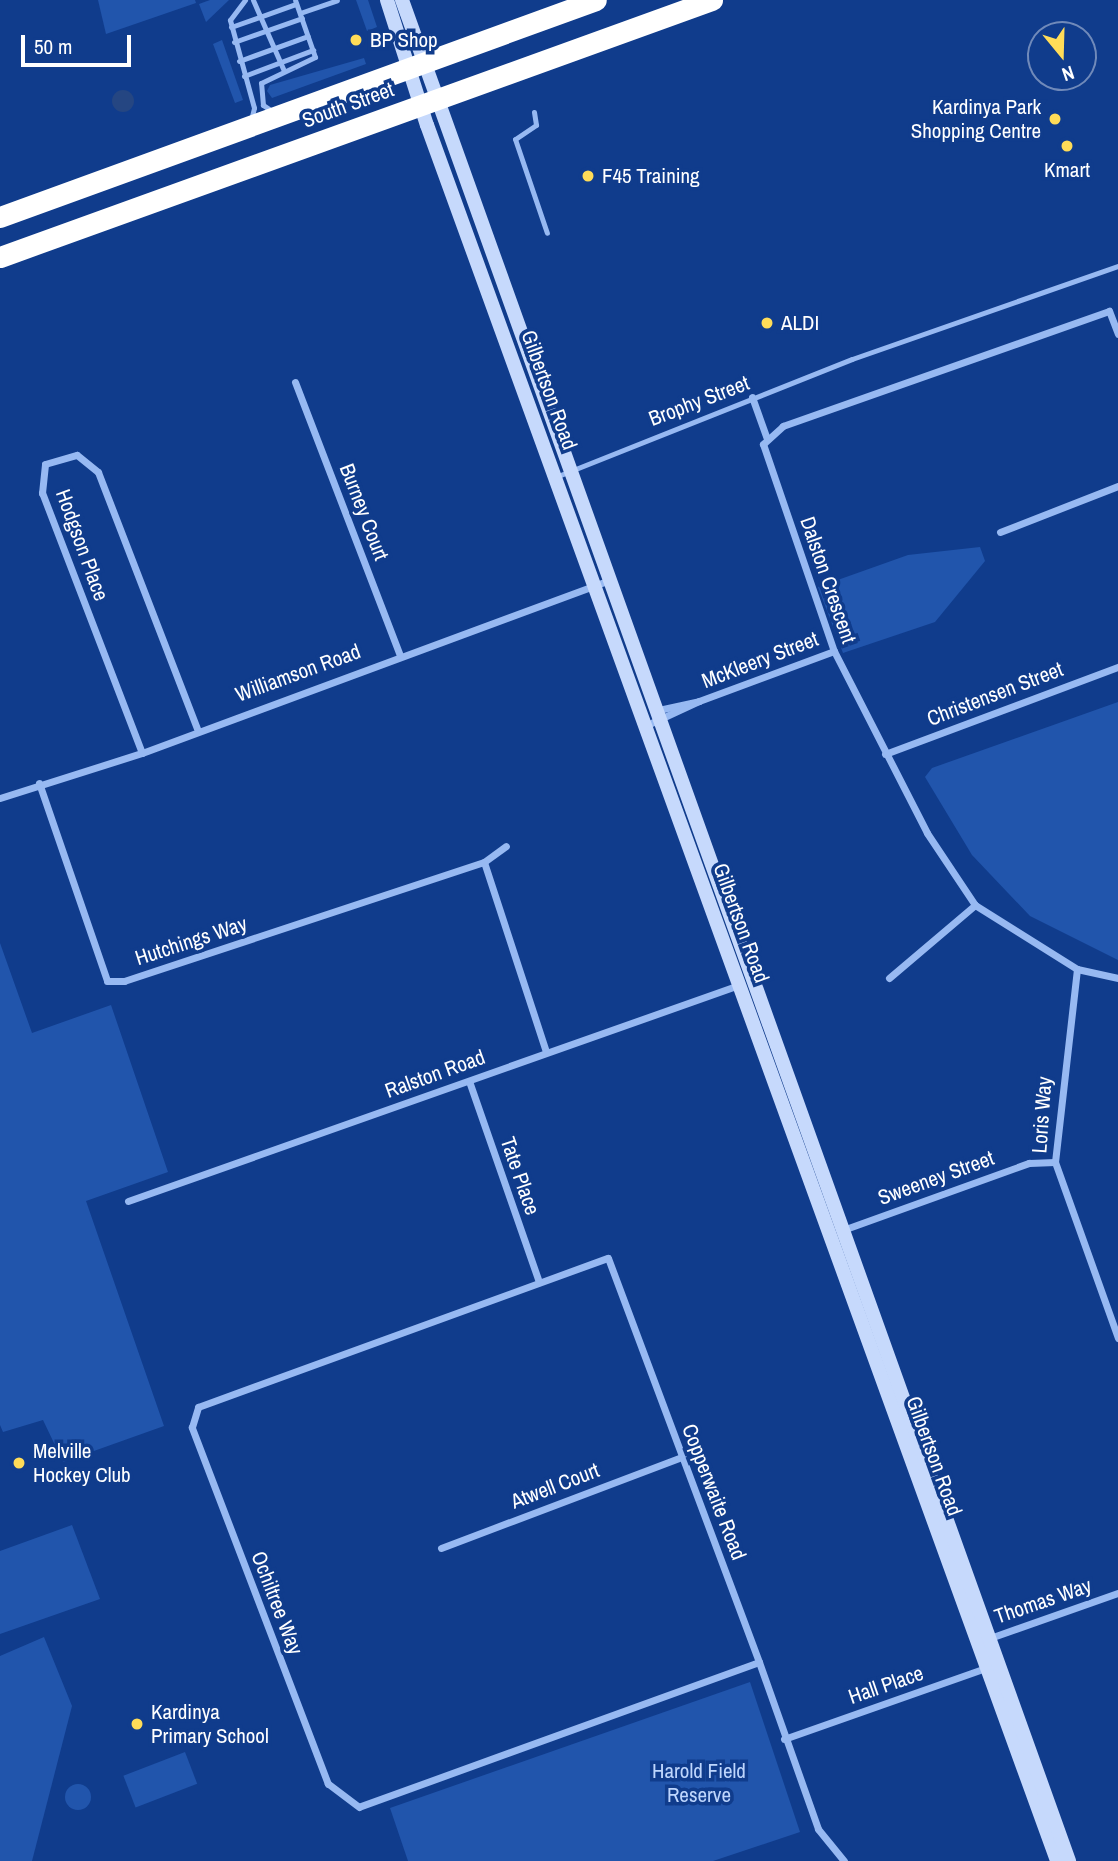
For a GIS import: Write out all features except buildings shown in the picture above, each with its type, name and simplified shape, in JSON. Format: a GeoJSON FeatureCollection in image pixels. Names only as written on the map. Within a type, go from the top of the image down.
{"type":"FeatureCollection","features":[{"type":"Feature","properties":{"kind":"highway","name":"South Street"},"geometry":{"type":"LineString","coordinates":[[0,216],[596,0]]}},
{"type":"Feature","properties":{"kind":"highway","name":"South Street"},"geometry":{"type":"LineString","coordinates":[[0,257],[712,0]]}},
{"type":"Feature","properties":{"kind":"street","name":"Gilbertson Road"},"geometry":{"type":"LineString","coordinates":[[387,0],[417,65],[836,1233],[993,1665],[1069,1861]]}},
{"type":"Feature","properties":{"kind":"street","name":"Gilbertson Road"},"geometry":{"type":"LineString","coordinates":[[401,0],[429,102],[564,474]]}},
{"type":"Feature","properties":{"kind":"street"},"geometry":{"type":"LineString","coordinates":[[752,397],[767,439],[783,426],[1109,311],[1118,334]]}},
{"type":"Feature","properties":{"kind":"street","name":"Burney Court"},"geometry":{"type":"LineString","coordinates":[[295,382],[400,656]]}},
{"type":"Feature","properties":{"kind":"street","name":"Dalston Crescent"},"geometry":{"type":"LineString","coordinates":[[767,439],[762,444],[834,651],[885,754],[975,905],[1077,969],[1118,978]]}},
{"type":"Feature","properties":{"kind":"street","name":"Hodgson Place"},"geometry":{"type":"LineString","coordinates":[[142,753],[42,494],[46,464],[77,455],[98,472],[197,729]]}},
{"type":"Feature","properties":{"kind":"street"},"geometry":{"type":"LineString","coordinates":[[1000,532],[1118,486]]}},
{"type":"Feature","properties":{"kind":"street","name":"Williamson Road"},"geometry":{"type":"LineString","coordinates":[[0,798],[39,783],[142,753],[197,729],[603,582]]}},
{"type":"Feature","properties":{"kind":"street","name":"McKleery Street"},"geometry":{"type":"LineString","coordinates":[[651,718],[834,651]]}},
{"type":"Feature","properties":{"kind":"street","name":"Christensen Street"},"geometry":{"type":"LineString","coordinates":[[885,754],[1118,667]]}},
{"type":"Feature","properties":{"kind":"street","name":"Hutchings Way"},"geometry":{"type":"LineString","coordinates":[[39,783],[107,981],[124,981],[484,862],[506,846]]}},
{"type":"Feature","properties":{"kind":"street"},"geometry":{"type":"LineString","coordinates":[[484,862],[546,1052]]}},
{"type":"Feature","properties":{"kind":"street"},"geometry":{"type":"LineString","coordinates":[[890,978],[975,905]]}},
{"type":"Feature","properties":{"kind":"street","name":"Loris Way"},"geometry":{"type":"LineString","coordinates":[[1077,969],[1055,1162],[1118,1338]]}},
{"type":"Feature","properties":{"kind":"street","name":"Ralston Road"},"geometry":{"type":"LineString","coordinates":[[128,1201],[747,982]]}},
{"type":"Feature","properties":{"kind":"street","name":"Tate Place"},"geometry":{"type":"LineString","coordinates":[[469,1081],[538,1282]]}},
{"type":"Feature","properties":{"kind":"street","name":"Sweeney Street"},"geometry":{"type":"LineString","coordinates":[[836,1233],[1029,1163],[1055,1162]]}},
{"type":"Feature","properties":{"kind":"street","name":"Ochiltree Way"},"geometry":{"type":"LineString","coordinates":[[608,1258],[198,1407],[192,1427],[328,1784],[359,1807],[759,1662]]}},
{"type":"Feature","properties":{"kind":"street","name":"Copperwaite Road"},"geometry":{"type":"LineString","coordinates":[[608,1258],[759,1662],[818,1829],[844,1861]]}},
{"type":"Feature","properties":{"kind":"street","name":"Atwell Court"},"geometry":{"type":"LineString","coordinates":[[441,1548],[682,1457]]}},
{"type":"Feature","properties":{"kind":"street","name":"Thomas Way"},"geometry":{"type":"LineString","coordinates":[[984,1640],[1118,1593]]}},
{"type":"Feature","properties":{"kind":"street","name":"Gilbertson Road"},"geometry":{"type":"LineString","coordinates":[[993,1665],[1057,1861]]}},
{"type":"Feature","properties":{"kind":"street","name":"Hall Place"},"geometry":{"type":"LineString","coordinates":[[784,1739],[993,1665]]}},
{"type":"Feature","properties":{"kind":"lane"},"geometry":{"type":"LineString","coordinates":[[244,128],[254,109],[231,27],[233,11],[245,0]]}},
{"type":"Feature","properties":{"kind":"lane"},"geometry":{"type":"LineString","coordinates":[[253,0],[276,64],[284,71]]}},
{"type":"Feature","properties":{"kind":"lane"},"geometry":{"type":"LineString","coordinates":[[234,43],[337,0]]}},
{"type":"Feature","properties":{"kind":"lane"},"geometry":{"type":"LineString","coordinates":[[231,27],[296,2],[313,50],[313,60],[284,71],[259,88],[265,108],[286,113]]}},
{"type":"Feature","properties":{"kind":"lane"},"geometry":{"type":"LineString","coordinates":[[239,61],[308,36]]}},
{"type":"Feature","properties":{"kind":"lane"},"geometry":{"type":"LineString","coordinates":[[244,76],[313,50]]}},
{"type":"Feature","properties":{"kind":"lane"},"geometry":{"type":"LineString","coordinates":[[534,112],[536,125],[515,139],[547,233]]}},
{"type":"Feature","properties":{"kind":"lane","name":"Brophy Street"},"geometry":{"type":"LineString","coordinates":[[564,474],[852,359],[1118,266]]}},
{"type":"Feature","properties":{"kind":"green space"},"geometry":{"type":"Polygon","coordinates":[[[98,0],[195,0],[196,3],[106,34],[98,0]]]}},
{"type":"Feature","properties":{"kind":"green space"},"geometry":{"type":"Polygon","coordinates":[[[210,0],[229,0],[206,22],[199,4],[210,0]]]}},
{"type":"Feature","properties":{"kind":"green space"},"geometry":{"type":"Polygon","coordinates":[[[356,0],[368,0],[377,27],[367,31],[356,0]]]}},
{"type":"Feature","properties":{"kind":"green space"},"geometry":{"type":"Polygon","coordinates":[[[222,40],[243,100],[235,103],[213,44],[222,40]]]}},
{"type":"Feature","properties":{"kind":"green space"},"geometry":{"type":"Polygon","coordinates":[[[364,58],[366,64],[272,98],[267,91],[270,85],[364,58]]]}},
{"type":"Feature","properties":{"kind":"green space"},"geometry":{"type":"Polygon","coordinates":[[[980,547],[985,561],[935,622],[843,653],[818,587],[908,555],[980,547]]]}},
{"type":"Feature","properties":{"kind":"green space"},"geometry":{"type":"Polygon","coordinates":[[[1118,702],[1118,960],[1030,916],[972,855],[925,777],[932,768],[1118,702]]]}},
{"type":"Feature","properties":{"kind":"green space"},"geometry":{"type":"Polygon","coordinates":[[[0,943],[32,1033],[111,1005],[168,1172],[86,1201],[164,1426],[63,1462],[43,1420],[3,1432],[0,1425],[0,943]]]}},
{"type":"Feature","properties":{"kind":"green space"},"geometry":{"type":"Polygon","coordinates":[[[72,1525],[100,1599],[0,1634],[0,1551],[72,1525]]]}},
{"type":"Feature","properties":{"kind":"green space"},"geometry":{"type":"Polygon","coordinates":[[[44,1637],[72,1706],[32,1861],[0,1861],[0,1656],[44,1637]]]}},
{"type":"Feature","properties":{"kind":"green space","name":"Harold Field Reserve"},"geometry":{"type":"Polygon","coordinates":[[[750,1682],[800,1832],[713,1861],[408,1861],[390,1808],[750,1682]]]}},
{"type":"Feature","properties":{"kind":"green space"},"geometry":{"type":"Polygon","coordinates":[[[185,1752],[197,1784],[136,1807],[123,1776],[185,1752]]]}},
{"type":"Feature","properties":{"kind":"green space"},"geometry":{"type":"Polygon","coordinates":[[[78,1784],[88,1787],[91,1797],[88,1807],[78,1810],[68,1807],[65,1797],[68,1787],[78,1784]]]}},
{"type":"Feature","properties":{"kind":"shaded area"},"geometry":{"type":"Polygon","coordinates":[[[123,90],[131,93],[134,101],[131,109],[123,112],[115,109],[112,101],[115,93],[123,90]]]}},
{"type":"Feature","properties":{"kind":"place","name":"BP Shop"},"geometry":{"type":"Point","coordinates":[356,40]}},
{"type":"Feature","properties":{"kind":"place","name":"Kardinya Park Shopping Centre"},"geometry":{"type":"Point","coordinates":[1055,119]}},
{"type":"Feature","properties":{"kind":"place","name":"Kmart"},"geometry":{"type":"Point","coordinates":[1067,146]}},
{"type":"Feature","properties":{"kind":"place","name":"F45 Training"},"geometry":{"type":"Point","coordinates":[588,176]}},
{"type":"Feature","properties":{"kind":"place","name":"ALDI"},"geometry":{"type":"Point","coordinates":[767,323]}},
{"type":"Feature","properties":{"kind":"place","name":"Melville Hockey Club"},"geometry":{"type":"Point","coordinates":[19,1463]}},
{"type":"Feature","properties":{"kind":"place","name":"Kardinya Primary School"},"geometry":{"type":"Point","coordinates":[137,1724]}}]}
